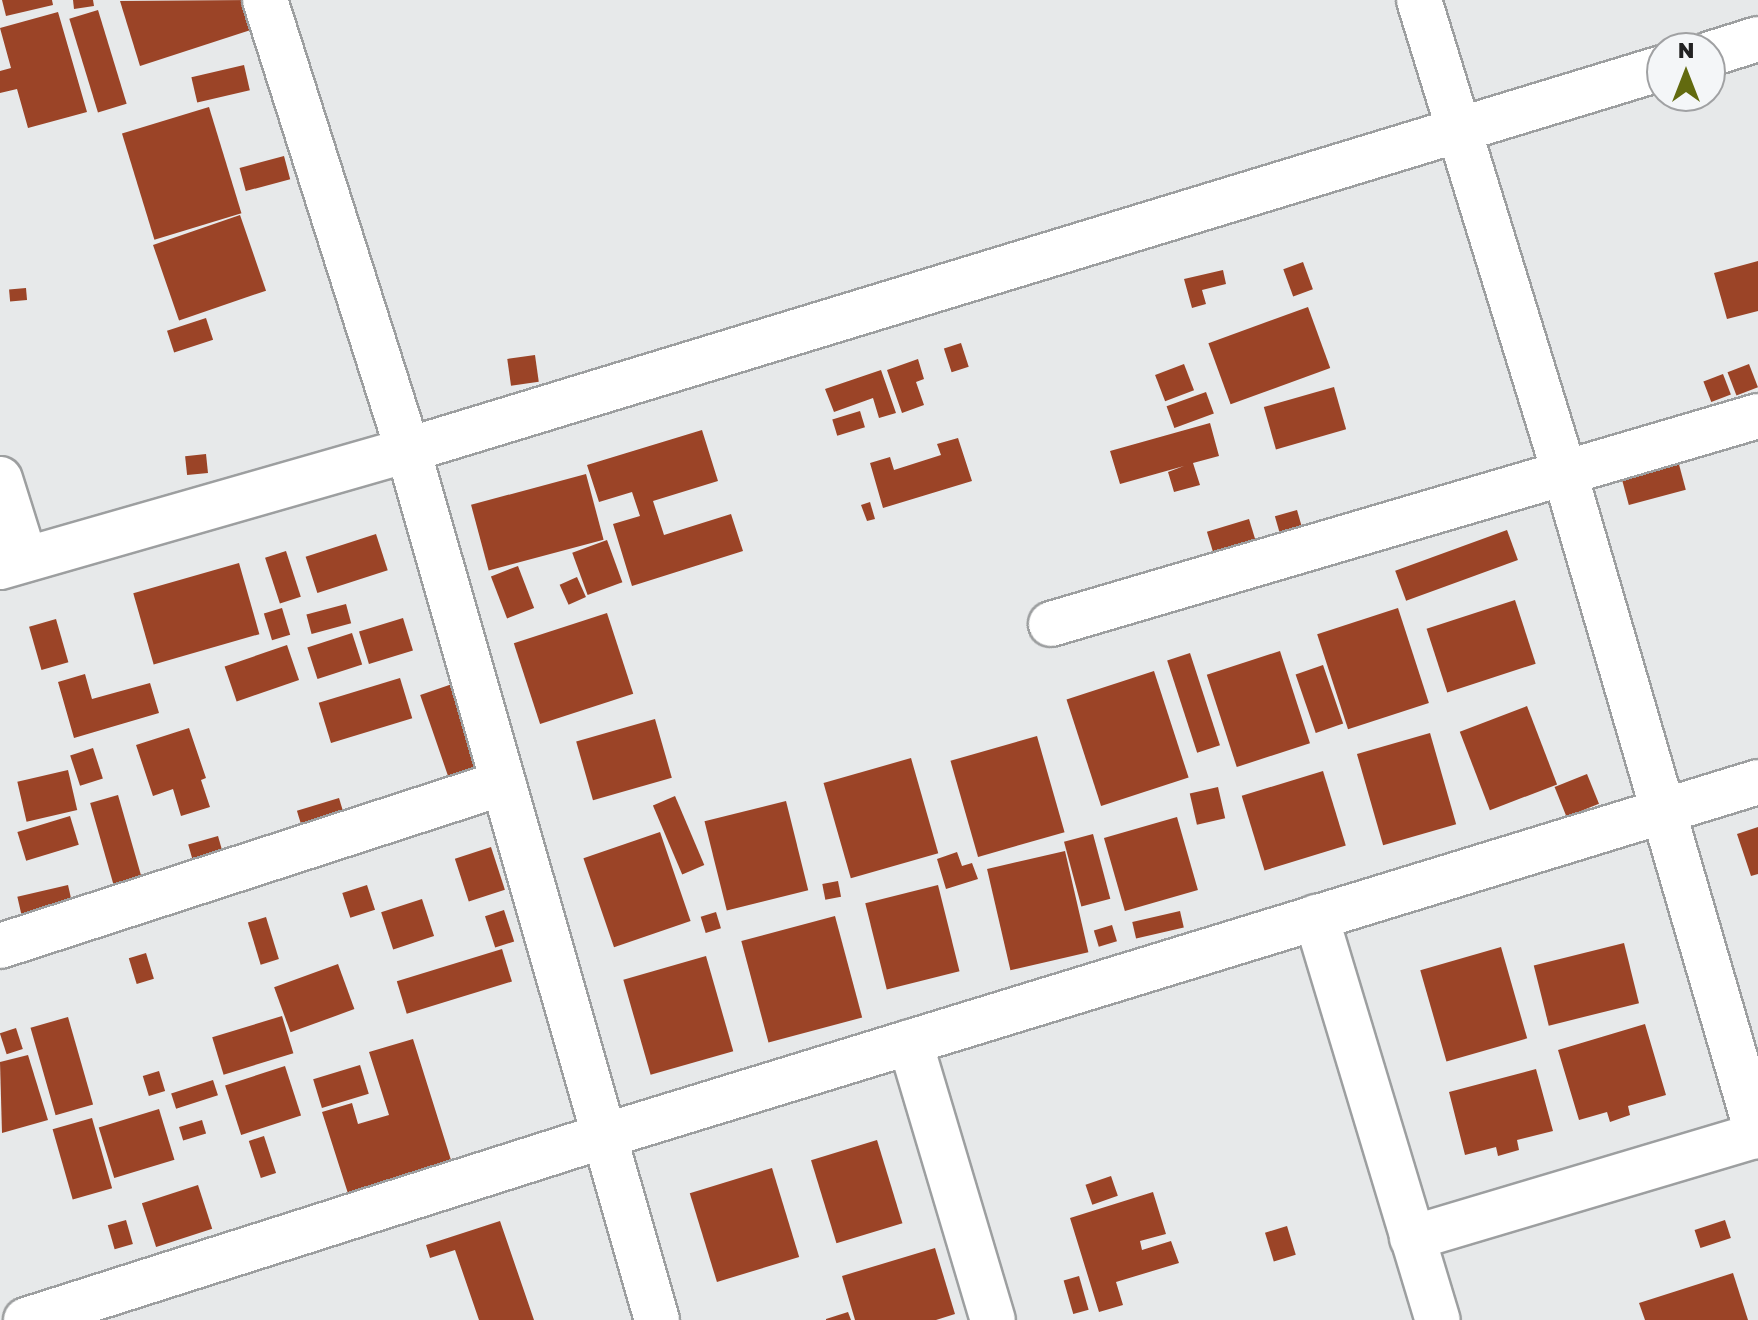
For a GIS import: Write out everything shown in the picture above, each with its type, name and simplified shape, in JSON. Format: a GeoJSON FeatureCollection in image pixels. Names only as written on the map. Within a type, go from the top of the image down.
{"type":"FeatureCollection","features":[{"type":"Feature","properties":{"kind":"street"},"geometry":{"type":"LineString","coordinates":[[265,0],[408,450],[657,1320]]}},
{"type":"Feature","properties":{"kind":"street"},"geometry":{"type":"LineString","coordinates":[[1412,1238],[1758,1135],[1565,474],[1419,0]]}},
{"type":"Feature","properties":{"kind":"street"},"geometry":{"type":"LineString","coordinates":[[1726,49],[1758,39]]}},
{"type":"Feature","properties":{"kind":"street"},"geometry":{"type":"LineString","coordinates":[[0,479],[13,563],[408,450],[1646,73]]}},
{"type":"Feature","properties":{"kind":"street"},"geometry":{"type":"LineString","coordinates":[[1051,624],[1758,416]]}},
{"type":"Feature","properties":{"kind":"street"},"geometry":{"type":"LineString","coordinates":[[26,1320],[604,1136],[1758,782]]}},
{"type":"Feature","properties":{"kind":"street"},"geometry":{"type":"LineString","coordinates":[[0,946],[503,783]]}},
{"type":"Feature","properties":{"kind":"street"},"geometry":{"type":"LineString","coordinates":[[1316,917],[1438,1320]]}},
{"type":"Feature","properties":{"kind":"street"},"geometry":{"type":"LineString","coordinates":[[910,1042],[993,1320]]}},
{"type":"Feature","properties":{"kind":"building"},"geometry":{"type":"Polygon","coordinates":[[[2,0],[52,0],[53,5],[6,16],[2,0]]]}},
{"type":"Feature","properties":{"kind":"building"},"geometry":{"type":"Polygon","coordinates":[[[73,0],[93,0],[94,6],[74,9],[73,0]]]}},
{"type":"Feature","properties":{"kind":"building"},"geometry":{"type":"Polygon","coordinates":[[[251,0],[260,27],[140,66],[120,1],[251,0]]]}},
{"type":"Feature","properties":{"kind":"building"},"geometry":{"type":"Polygon","coordinates":[[[98,10],[127,104],[98,112],[69,19],[98,10]]]}},
{"type":"Feature","properties":{"kind":"building"},"geometry":{"type":"Polygon","coordinates":[[[58,12],[87,112],[28,128],[17,89],[0,93],[0,71],[11,68],[0,28],[58,12]]]}},
{"type":"Feature","properties":{"kind":"building"},"geometry":{"type":"Polygon","coordinates":[[[244,65],[250,90],[197,102],[191,77],[244,65]]]}},
{"type":"Feature","properties":{"kind":"building"},"geometry":{"type":"Polygon","coordinates":[[[209,107],[241,213],[154,240],[122,134],[209,107]]]}},
{"type":"Feature","properties":{"kind":"building"},"geometry":{"type":"Polygon","coordinates":[[[284,156],[290,179],[246,191],[240,168],[284,156]]]}},
{"type":"Feature","properties":{"kind":"building"},"geometry":{"type":"Polygon","coordinates":[[[240,215],[266,291],[179,321],[153,245],[240,215]]]}},
{"type":"Feature","properties":{"kind":"building"},"geometry":{"type":"Polygon","coordinates":[[[1758,261],[1758,311],[1727,319],[1714,273],[1758,261]]]}},
{"type":"Feature","properties":{"kind":"building"},"geometry":{"type":"Polygon","coordinates":[[[1303,262],[1313,289],[1293,296],[1283,269],[1303,262]]]}},
{"type":"Feature","properties":{"kind":"building"},"geometry":{"type":"Polygon","coordinates":[[[1223,270],[1226,284],[1202,290],[1206,304],[1192,308],[1184,279],[1223,270]]]}},
{"type":"Feature","properties":{"kind":"building"},"geometry":{"type":"Polygon","coordinates":[[[26,288],[27,300],[10,301],[9,289],[26,288]]]}},
{"type":"Feature","properties":{"kind":"building"},"geometry":{"type":"Polygon","coordinates":[[[1308,307],[1330,368],[1231,404],[1208,343],[1308,307]]]}},
{"type":"Feature","properties":{"kind":"building"},"geometry":{"type":"Polygon","coordinates":[[[206,318],[213,340],[174,353],[167,331],[206,318]]]}},
{"type":"Feature","properties":{"kind":"building"},"geometry":{"type":"Polygon","coordinates":[[[961,343],[969,367],[952,372],[944,349],[961,343]]]}},
{"type":"Feature","properties":{"kind":"building"},"geometry":{"type":"Polygon","coordinates":[[[535,355],[539,382],[511,386],[507,359],[535,355]]]}},
{"type":"Feature","properties":{"kind":"building"},"geometry":{"type":"Polygon","coordinates":[[[918,359],[924,379],[916,382],[924,405],[902,413],[887,370],[918,359]]]}},
{"type":"Feature","properties":{"kind":"building"},"geometry":{"type":"Polygon","coordinates":[[[1184,364],[1194,390],[1165,401],[1155,375],[1184,364]]]}},
{"type":"Feature","properties":{"kind":"building"},"geometry":{"type":"Polygon","coordinates":[[[1749,364],[1758,387],[1736,396],[1728,372],[1749,364]]]}},
{"type":"Feature","properties":{"kind":"building"},"geometry":{"type":"Polygon","coordinates":[[[881,370],[896,413],[879,418],[873,398],[834,412],[825,389],[881,370]]]}},
{"type":"Feature","properties":{"kind":"building"},"geometry":{"type":"Polygon","coordinates":[[[1723,374],[1731,395],[1711,402],[1703,382],[1723,374]]]}},
{"type":"Feature","properties":{"kind":"building"},"geometry":{"type":"Polygon","coordinates":[[[1334,387],[1346,429],[1276,449],[1264,407],[1334,387]]]}},
{"type":"Feature","properties":{"kind":"building"},"geometry":{"type":"Polygon","coordinates":[[[1206,392],[1214,414],[1174,428],[1167,406],[1206,392]]]}},
{"type":"Feature","properties":{"kind":"building"},"geometry":{"type":"Polygon","coordinates":[[[860,411],[865,427],[837,436],[832,419],[860,411]]]}},
{"type":"Feature","properties":{"kind":"building"},"geometry":{"type":"Polygon","coordinates":[[[1210,423],[1219,456],[1193,463],[1200,485],[1174,492],[1168,472],[1184,466],[1120,484],[1110,451],[1210,423]]]}},
{"type":"Feature","properties":{"kind":"building"},"geometry":{"type":"Polygon","coordinates":[[[702,430],[718,481],[653,501],[664,535],[731,514],[743,551],[632,586],[613,524],[640,516],[632,492],[599,502],[587,465],[702,430]]]}},
{"type":"Feature","properties":{"kind":"building"},"geometry":{"type":"Polygon","coordinates":[[[958,438],[972,481],[883,508],[870,463],[890,457],[894,470],[941,455],[937,444],[958,438]]]}},
{"type":"Feature","properties":{"kind":"building"},"geometry":{"type":"Polygon","coordinates":[[[206,454],[208,473],[187,475],[185,456],[206,454]]]}},
{"type":"Feature","properties":{"kind":"building"},"geometry":{"type":"Polygon","coordinates":[[[1677,457],[1686,490],[1629,505],[1620,472],[1677,457]]]}},
{"type":"Feature","properties":{"kind":"building"},"geometry":{"type":"Polygon","coordinates":[[[586,474],[604,540],[489,570],[471,505],[586,474]]]}},
{"type":"Feature","properties":{"kind":"building"},"geometry":{"type":"Polygon","coordinates":[[[870,502],[875,519],[867,521],[861,505],[870,502]]]}},
{"type":"Feature","properties":{"kind":"building"},"geometry":{"type":"Polygon","coordinates":[[[1297,510],[1302,528],[1280,535],[1275,516],[1297,510]]]}},
{"type":"Feature","properties":{"kind":"building"},"geometry":{"type":"Polygon","coordinates":[[[1249,519],[1257,546],[1215,559],[1207,532],[1249,519]]]}},
{"type":"Feature","properties":{"kind":"building"},"geometry":{"type":"Polygon","coordinates":[[[1507,530],[1518,560],[1406,601],[1395,571],[1507,530]]]}},
{"type":"Feature","properties":{"kind":"building"},"geometry":{"type":"Polygon","coordinates":[[[376,534],[388,570],[317,593],[306,557],[376,534]]]}},
{"type":"Feature","properties":{"kind":"building"},"geometry":{"type":"Polygon","coordinates":[[[607,540],[622,582],[588,595],[572,553],[607,540]]]}},
{"type":"Feature","properties":{"kind":"building"},"geometry":{"type":"Polygon","coordinates":[[[286,551],[301,597],[280,603],[265,558],[286,551]]]}},
{"type":"Feature","properties":{"kind":"building"},"geometry":{"type":"Polygon","coordinates":[[[239,563],[259,634],[154,664],[133,593],[239,563]]]}},
{"type":"Feature","properties":{"kind":"building"},"geometry":{"type":"Polygon","coordinates":[[[518,566],[534,608],[507,618],[491,576],[518,566]]]}},
{"type":"Feature","properties":{"kind":"building"},"geometry":{"type":"Polygon","coordinates":[[[577,577],[586,597],[569,605],[560,585],[577,577]]]}},
{"type":"Feature","properties":{"kind":"building"},"geometry":{"type":"Polygon","coordinates":[[[1515,600],[1536,664],[1447,692],[1427,629],[1515,600]]]}},
{"type":"Feature","properties":{"kind":"building"},"geometry":{"type":"Polygon","coordinates":[[[346,604],[351,623],[312,634],[306,615],[346,604]]]}},
{"type":"Feature","properties":{"kind":"building"},"geometry":{"type":"Polygon","coordinates":[[[282,608],[290,635],[272,640],[264,614],[282,608]]]}},
{"type":"Feature","properties":{"kind":"building"},"geometry":{"type":"Polygon","coordinates":[[[1398,608],[1429,703],[1348,729],[1317,634],[1398,608]]]}},
{"type":"Feature","properties":{"kind":"building"},"geometry":{"type":"Polygon","coordinates":[[[607,613],[633,694],[540,724],[514,643],[607,613]]]}},
{"type":"Feature","properties":{"kind":"building"},"geometry":{"type":"Polygon","coordinates":[[[403,618],[413,651],[369,664],[359,631],[403,618]]]}},
{"type":"Feature","properties":{"kind":"building"},"geometry":{"type":"Polygon","coordinates":[[[56,619],[68,662],[41,670],[29,627],[56,619]]]}},
{"type":"Feature","properties":{"kind":"building"},"geometry":{"type":"Polygon","coordinates":[[[352,633],[362,664],[317,679],[307,648],[352,633]]]}},
{"type":"Feature","properties":{"kind":"building"},"geometry":{"type":"Polygon","coordinates":[[[287,645],[299,680],[237,701],[225,666],[287,645]]]}},
{"type":"Feature","properties":{"kind":"building"},"geometry":{"type":"Polygon","coordinates":[[[1280,651],[1310,743],[1237,767],[1207,675],[1280,651]]]}},
{"type":"Feature","properties":{"kind":"building"},"geometry":{"type":"Polygon","coordinates":[[[1190,653],[1220,745],[1197,753],[1167,660],[1190,653]]]}},
{"type":"Feature","properties":{"kind":"building"},"geometry":{"type":"Polygon","coordinates":[[[1323,665],[1343,724],[1316,733],[1296,674],[1323,665]]]}},
{"type":"Feature","properties":{"kind":"building"},"geometry":{"type":"Polygon","coordinates":[[[1154,671],[1189,778],[1101,806],[1067,699],[1154,671]]]}},
{"type":"Feature","properties":{"kind":"building"},"geometry":{"type":"Polygon","coordinates":[[[85,674],[92,699],[150,683],[159,713],[74,738],[58,682],[85,674]]]}},
{"type":"Feature","properties":{"kind":"building"},"geometry":{"type":"Polygon","coordinates":[[[400,678],[412,718],[331,743],[319,703],[400,678]]]}},
{"type":"Feature","properties":{"kind":"building"},"geometry":{"type":"Polygon","coordinates":[[[458,682],[487,765],[449,778],[420,695],[458,682]]]}},
{"type":"Feature","properties":{"kind":"building"},"geometry":{"type":"Polygon","coordinates":[[[1527,706],[1557,784],[1490,810],[1460,732],[1527,706]]]}},
{"type":"Feature","properties":{"kind":"building"},"geometry":{"type":"Polygon","coordinates":[[[655,719],[672,778],[593,800],[576,742],[655,719]]]}},
{"type":"Feature","properties":{"kind":"building"},"geometry":{"type":"Polygon","coordinates":[[[189,728],[206,778],[201,780],[210,807],[181,816],[173,789],[153,796],[136,745],[189,728]]]}},
{"type":"Feature","properties":{"kind":"building"},"geometry":{"type":"Polygon","coordinates":[[[1430,733],[1456,824],[1383,845],[1357,754],[1430,733]]]}},
{"type":"Feature","properties":{"kind":"building"},"geometry":{"type":"Polygon","coordinates":[[[1037,736],[1065,832],[978,857],[950,761],[1037,736]]]}},
{"type":"Feature","properties":{"kind":"building"},"geometry":{"type":"Polygon","coordinates":[[[93,748],[103,778],[80,786],[70,755],[93,748]]]}},
{"type":"Feature","properties":{"kind":"building"},"geometry":{"type":"Polygon","coordinates":[[[911,758],[938,853],[851,878],[824,783],[911,758]]]}},
{"type":"Feature","properties":{"kind":"building"},"geometry":{"type":"Polygon","coordinates":[[[68,770],[77,810],[27,822],[17,782],[68,770]]]}},
{"type":"Feature","properties":{"kind":"building"},"geometry":{"type":"Polygon","coordinates":[[[1323,771],[1346,846],[1265,870],[1242,796],[1323,771]]]}},
{"type":"Feature","properties":{"kind":"building"},"geometry":{"type":"Polygon","coordinates":[[[1587,774],[1599,804],[1567,817],[1555,787],[1587,774]]]}},
{"type":"Feature","properties":{"kind":"building"},"geometry":{"type":"Polygon","coordinates":[[[1218,787],[1225,818],[1197,825],[1190,794],[1218,787]]]}},
{"type":"Feature","properties":{"kind":"building"},"geometry":{"type":"Polygon","coordinates":[[[118,795],[141,877],[114,885],[90,803],[118,795]]]}},
{"type":"Feature","properties":{"kind":"building"},"geometry":{"type":"Polygon","coordinates":[[[675,796],[704,865],[682,874],[653,805],[675,796]]]}},
{"type":"Feature","properties":{"kind":"building"},"geometry":{"type":"Polygon","coordinates":[[[339,798],[346,821],[304,834],[297,811],[339,798]]]}},
{"type":"Feature","properties":{"kind":"building"},"geometry":{"type":"Polygon","coordinates":[[[786,801],[808,890],[727,911],[704,821],[786,801]]]}},
{"type":"Feature","properties":{"kind":"building"},"geometry":{"type":"Polygon","coordinates":[[[70,816],[79,845],[26,861],[17,832],[70,816]]]}},
{"type":"Feature","properties":{"kind":"building"},"geometry":{"type":"Polygon","coordinates":[[[1177,817],[1198,890],[1125,911],[1104,838],[1177,817]]]}},
{"type":"Feature","properties":{"kind":"building"},"geometry":{"type":"Polygon","coordinates":[[[1758,827],[1758,874],[1751,876],[1737,834],[1758,827]]]}},
{"type":"Feature","properties":{"kind":"building"},"geometry":{"type":"Polygon","coordinates":[[[660,832],[691,921],[614,947],[583,858],[660,832]]]}},
{"type":"Feature","properties":{"kind":"building"},"geometry":{"type":"Polygon","coordinates":[[[1093,834],[1110,899],[1081,906],[1064,842],[1093,834]]]}},
{"type":"Feature","properties":{"kind":"building"},"geometry":{"type":"Polygon","coordinates":[[[218,836],[223,853],[193,862],[188,845],[218,836]]]}},
{"type":"Feature","properties":{"kind":"building"},"geometry":{"type":"Polygon","coordinates":[[[491,847],[505,890],[469,902],[455,859],[491,847]]]}},
{"type":"Feature","properties":{"kind":"building"},"geometry":{"type":"Polygon","coordinates":[[[1065,851],[1088,952],[1010,970],[987,869],[1065,851]]]}},
{"type":"Feature","properties":{"kind":"building"},"geometry":{"type":"Polygon","coordinates":[[[957,852],[962,866],[972,863],[978,879],[946,889],[937,859],[957,852]]]}},
{"type":"Feature","properties":{"kind":"building"},"geometry":{"type":"Polygon","coordinates":[[[838,881],[841,897],[825,900],[822,884],[838,881]]]}},
{"type":"Feature","properties":{"kind":"building"},"geometry":{"type":"Polygon","coordinates":[[[68,885],[73,906],[22,918],[17,897],[68,885]]]}},
{"type":"Feature","properties":{"kind":"building"},"geometry":{"type":"Polygon","coordinates":[[[367,885],[375,910],[350,918],[342,893],[367,885]]]}},
{"type":"Feature","properties":{"kind":"building"},"geometry":{"type":"Polygon","coordinates":[[[938,885],[960,971],[887,990],[865,903],[938,885]]]}},
{"type":"Feature","properties":{"kind":"building"},"geometry":{"type":"Polygon","coordinates":[[[422,899],[434,936],[393,949],[381,912],[422,899]]]}},
{"type":"Feature","properties":{"kind":"building"},"geometry":{"type":"Polygon","coordinates":[[[504,910],[514,941],[495,948],[485,916],[504,910]]]}},
{"type":"Feature","properties":{"kind":"building"},"geometry":{"type":"Polygon","coordinates":[[[1180,911],[1184,928],[1136,939],[1132,922],[1180,911]]]}},
{"type":"Feature","properties":{"kind":"building"},"geometry":{"type":"Polygon","coordinates":[[[716,912],[721,928],[706,933],[701,917],[716,912]]]}},
{"type":"Feature","properties":{"kind":"building"},"geometry":{"type":"Polygon","coordinates":[[[835,916],[862,1017],[768,1043],[741,941],[835,916]]]}},
{"type":"Feature","properties":{"kind":"building"},"geometry":{"type":"Polygon","coordinates":[[[266,917],[279,959],[261,965],[248,923],[266,917]]]}},
{"type":"Feature","properties":{"kind":"building"},"geometry":{"type":"Polygon","coordinates":[[[1112,925],[1117,941],[1099,947],[1094,931],[1112,925]]]}},
{"type":"Feature","properties":{"kind":"building"},"geometry":{"type":"Polygon","coordinates":[[[1624,943],[1639,1003],[1549,1026],[1534,965],[1624,943]]]}},
{"type":"Feature","properties":{"kind":"building"},"geometry":{"type":"Polygon","coordinates":[[[1501,947],[1527,1038],[1446,1061],[1420,970],[1501,947]]]}},
{"type":"Feature","properties":{"kind":"building"},"geometry":{"type":"Polygon","coordinates":[[[502,949],[512,982],[407,1014],[397,981],[502,949]]]}},
{"type":"Feature","properties":{"kind":"building"},"geometry":{"type":"Polygon","coordinates":[[[146,953],[154,979],[137,984],[129,958],[146,953]]]}},
{"type":"Feature","properties":{"kind":"building"},"geometry":{"type":"Polygon","coordinates":[[[706,956],[733,1051],[651,1075],[623,980],[706,956]]]}},
{"type":"Feature","properties":{"kind":"building"},"geometry":{"type":"Polygon","coordinates":[[[338,964],[354,1009],[291,1032],[274,987],[338,964]]]}},
{"type":"Feature","properties":{"kind":"building"},"geometry":{"type":"Polygon","coordinates":[[[282,1016],[293,1053],[224,1075],[212,1037],[282,1016]]]}},
{"type":"Feature","properties":{"kind":"building"},"geometry":{"type":"Polygon","coordinates":[[[68,1017],[93,1104],[56,1115],[31,1028],[68,1017]]]}},
{"type":"Feature","properties":{"kind":"building"},"geometry":{"type":"Polygon","coordinates":[[[1645,1024],[1666,1095],[1628,1106],[1630,1115],[1610,1122],[1607,1112],[1579,1120],[1558,1050],[1645,1024]]]}},
{"type":"Feature","properties":{"kind":"building"},"geometry":{"type":"Polygon","coordinates":[[[16,1028],[23,1049],[7,1054],[0,1033],[16,1028]]]}},
{"type":"Feature","properties":{"kind":"building"},"geometry":{"type":"Polygon","coordinates":[[[413,1039],[451,1160],[377,1183],[381,1197],[352,1206],[322,1112],[352,1103],[358,1124],[389,1115],[369,1052],[413,1039]]]}},
{"type":"Feature","properties":{"kind":"building"},"geometry":{"type":"Polygon","coordinates":[[[28,1055],[48,1120],[2,1133],[0,1062],[28,1055]]]}},
{"type":"Feature","properties":{"kind":"building"},"geometry":{"type":"Polygon","coordinates":[[[360,1065],[369,1094],[322,1108],[313,1079],[360,1065]]]}},
{"type":"Feature","properties":{"kind":"building"},"geometry":{"type":"Polygon","coordinates":[[[285,1066],[301,1115],[241,1135],[225,1085],[285,1066]]]}},
{"type":"Feature","properties":{"kind":"building"},"geometry":{"type":"Polygon","coordinates":[[[1536,1069],[1553,1131],[1517,1140],[1519,1150],[1498,1156],[1496,1147],[1465,1155],[1449,1092],[1536,1069]]]}},
{"type":"Feature","properties":{"kind":"building"},"geometry":{"type":"Polygon","coordinates":[[[159,1071],[165,1091],[149,1096],[143,1076],[159,1071]]]}},
{"type":"Feature","properties":{"kind":"building"},"geometry":{"type":"Polygon","coordinates":[[[213,1080],[218,1095],[176,1109],[171,1094],[213,1080]]]}},
{"type":"Feature","properties":{"kind":"building"},"geometry":{"type":"Polygon","coordinates":[[[159,1109],[174,1160],[114,1178],[99,1127],[159,1109]]]}},
{"type":"Feature","properties":{"kind":"building"},"geometry":{"type":"Polygon","coordinates":[[[92,1118],[112,1188],[73,1199],[53,1129],[92,1118]]]}},
{"type":"Feature","properties":{"kind":"building"},"geometry":{"type":"Polygon","coordinates":[[[202,1120],[206,1133],[183,1140],[179,1127],[202,1120]]]}},
{"type":"Feature","properties":{"kind":"building"},"geometry":{"type":"Polygon","coordinates":[[[264,1136],[276,1173],[261,1178],[249,1141],[264,1136]]]}},
{"type":"Feature","properties":{"kind":"building"},"geometry":{"type":"Polygon","coordinates":[[[877,1140],[902,1223],[836,1243],[811,1160],[877,1140]]]}},
{"type":"Feature","properties":{"kind":"building"},"geometry":{"type":"Polygon","coordinates":[[[772,1168],[799,1257],[717,1282],[690,1193],[772,1168]]]}},
{"type":"Feature","properties":{"kind":"building"},"geometry":{"type":"Polygon","coordinates":[[[1111,1176],[1118,1196],[1092,1205],[1085,1185],[1111,1176]]]}},
{"type":"Feature","properties":{"kind":"building"},"geometry":{"type":"Polygon","coordinates":[[[198,1185],[212,1229],[156,1247],[142,1203],[198,1185]]]}},
{"type":"Feature","properties":{"kind":"building"},"geometry":{"type":"Polygon","coordinates":[[[1153,1192],[1166,1234],[1140,1241],[1142,1250],[1171,1241],[1179,1263],[1116,1282],[1123,1305],[1099,1312],[1070,1218],[1153,1192]]]}},
{"type":"Feature","properties":{"kind":"building"},"geometry":{"type":"Polygon","coordinates":[[[126,1220],[133,1244],[115,1249],[108,1225],[126,1220]]]}},
{"type":"Feature","properties":{"kind":"building"},"geometry":{"type":"Polygon","coordinates":[[[1725,1220],[1731,1238],[1700,1248],[1695,1230],[1725,1220]]]}},
{"type":"Feature","properties":{"kind":"building"},"geometry":{"type":"Polygon","coordinates":[[[500,1221],[534,1320],[479,1320],[455,1250],[430,1258],[426,1245],[500,1221]]]}},
{"type":"Feature","properties":{"kind":"building"},"geometry":{"type":"Polygon","coordinates":[[[1287,1226],[1296,1255],[1274,1261],[1265,1233],[1287,1226]]]}},
{"type":"Feature","properties":{"kind":"building"},"geometry":{"type":"Polygon","coordinates":[[[935,1248],[955,1314],[936,1320],[855,1320],[842,1276],[935,1248]]]}},
{"type":"Feature","properties":{"kind":"building"},"geometry":{"type":"Polygon","coordinates":[[[1733,1273],[1748,1320],[1645,1320],[1639,1303],[1733,1273]]]}},
{"type":"Feature","properties":{"kind":"building"},"geometry":{"type":"Polygon","coordinates":[[[1079,1276],[1089,1310],[1073,1314],[1064,1280],[1079,1276]]]}},
{"type":"Feature","properties":{"kind":"building"},"geometry":{"type":"Polygon","coordinates":[[[848,1312],[851,1320],[826,1320],[826,1319],[848,1312]]]}}]}
